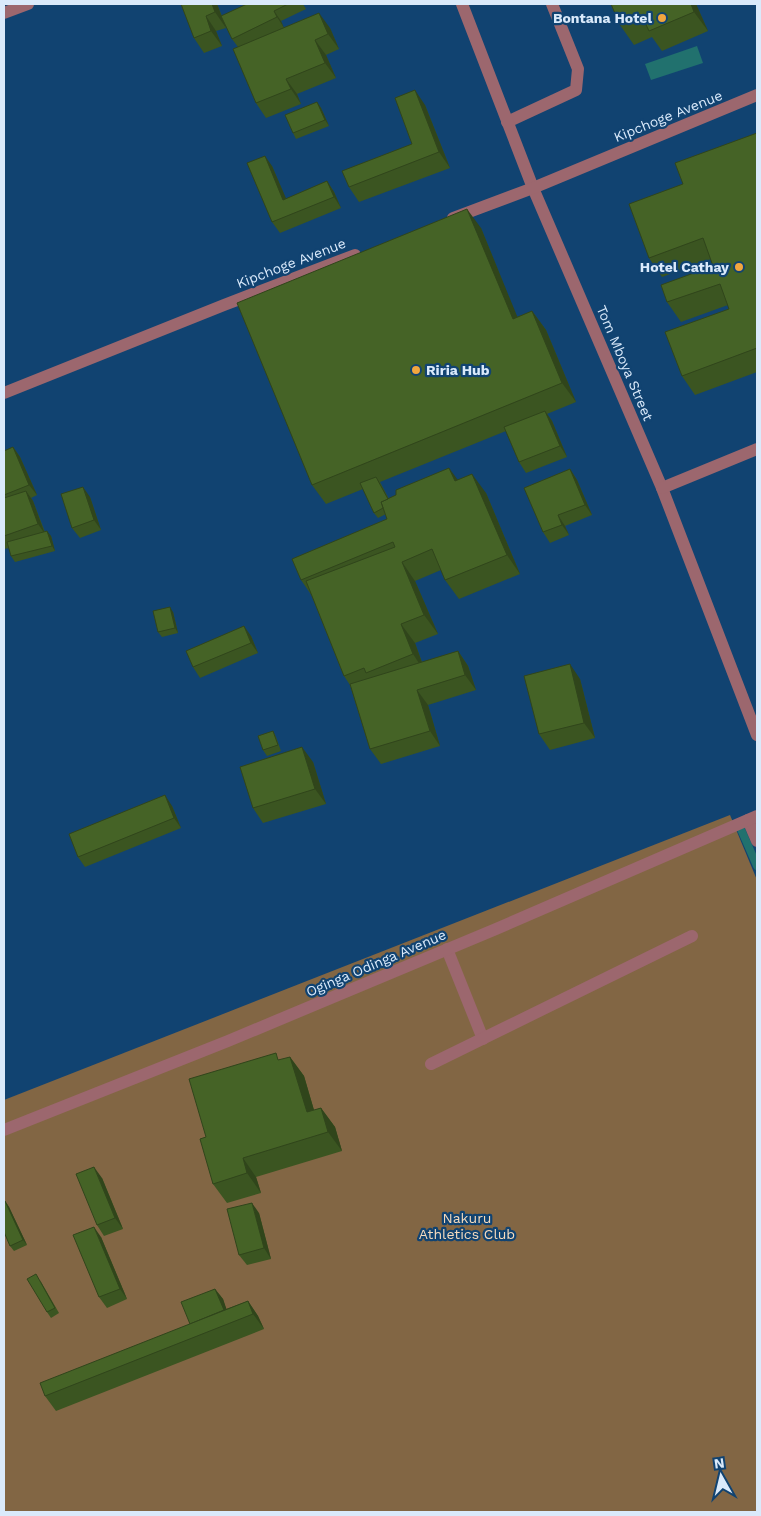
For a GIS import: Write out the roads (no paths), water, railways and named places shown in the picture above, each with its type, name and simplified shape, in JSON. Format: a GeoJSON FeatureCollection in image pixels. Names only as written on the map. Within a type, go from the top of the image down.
{"type":"FeatureCollection","features":[{"type":"Feature","properties":{"kind":"street"},"geometry":{"type":"LineString","coordinates":[[4,13],[28,4]]}},
{"type":"Feature","properties":{"kind":"street","name":"Tom Mboya Street"},"geometry":{"type":"LineString","coordinates":[[462,4],[533,188],[662,488],[757,735]]}},
{"type":"Feature","properties":{"kind":"street"},"geometry":{"type":"LineString","coordinates":[[507,122],[576,90],[578,69],[552,4]]}},
{"type":"Feature","properties":{"kind":"street","name":"Kipchoge Avenue"},"geometry":{"type":"LineString","coordinates":[[442,222],[533,188],[757,95]]}},
{"type":"Feature","properties":{"kind":"street","name":"Kipchoge Avenue"},"geometry":{"type":"LineString","coordinates":[[4,393],[224,305],[369,250]]}},
{"type":"Feature","properties":{"kind":"street"},"geometry":{"type":"LineString","coordinates":[[662,488],[757,449]]}},
{"type":"Feature","properties":{"kind":"street"},"geometry":{"type":"LineString","coordinates":[[753,818],[757,841]]}},
{"type":"Feature","properties":{"kind":"street","name":"Oginga Odinga Avenue"},"geometry":{"type":"LineString","coordinates":[[4,1130],[228,1041],[447,950],[753,818]]}},
{"type":"Feature","properties":{"kind":"street"},"geometry":{"type":"LineString","coordinates":[[431,1064],[692,936]]}},
{"type":"Feature","properties":{"kind":"street"},"geometry":{"type":"LineString","coordinates":[[447,950],[483,1039]]}},
{"type":"Feature","properties":{"kind":"waterway"},"geometry":{"type":"LineString","coordinates":[[740,827],[757,866]]}},
{"type":"Feature","properties":{"kind":"place","name":"Bontana Hotel"},"geometry":{"type":"Point","coordinates":[662,18]}},
{"type":"Feature","properties":{"kind":"place","name":"Hotel Cathay"},"geometry":{"type":"Point","coordinates":[739,267]}},
{"type":"Feature","properties":{"kind":"place","name":"Riria Hub"},"geometry":{"type":"Point","coordinates":[416,370]}},
{"type":"Feature","properties":{"kind":"park label","name":"Nakuru Athletics Club"},"geometry":{"type":"Point","coordinates":[467,1226]}}]}
